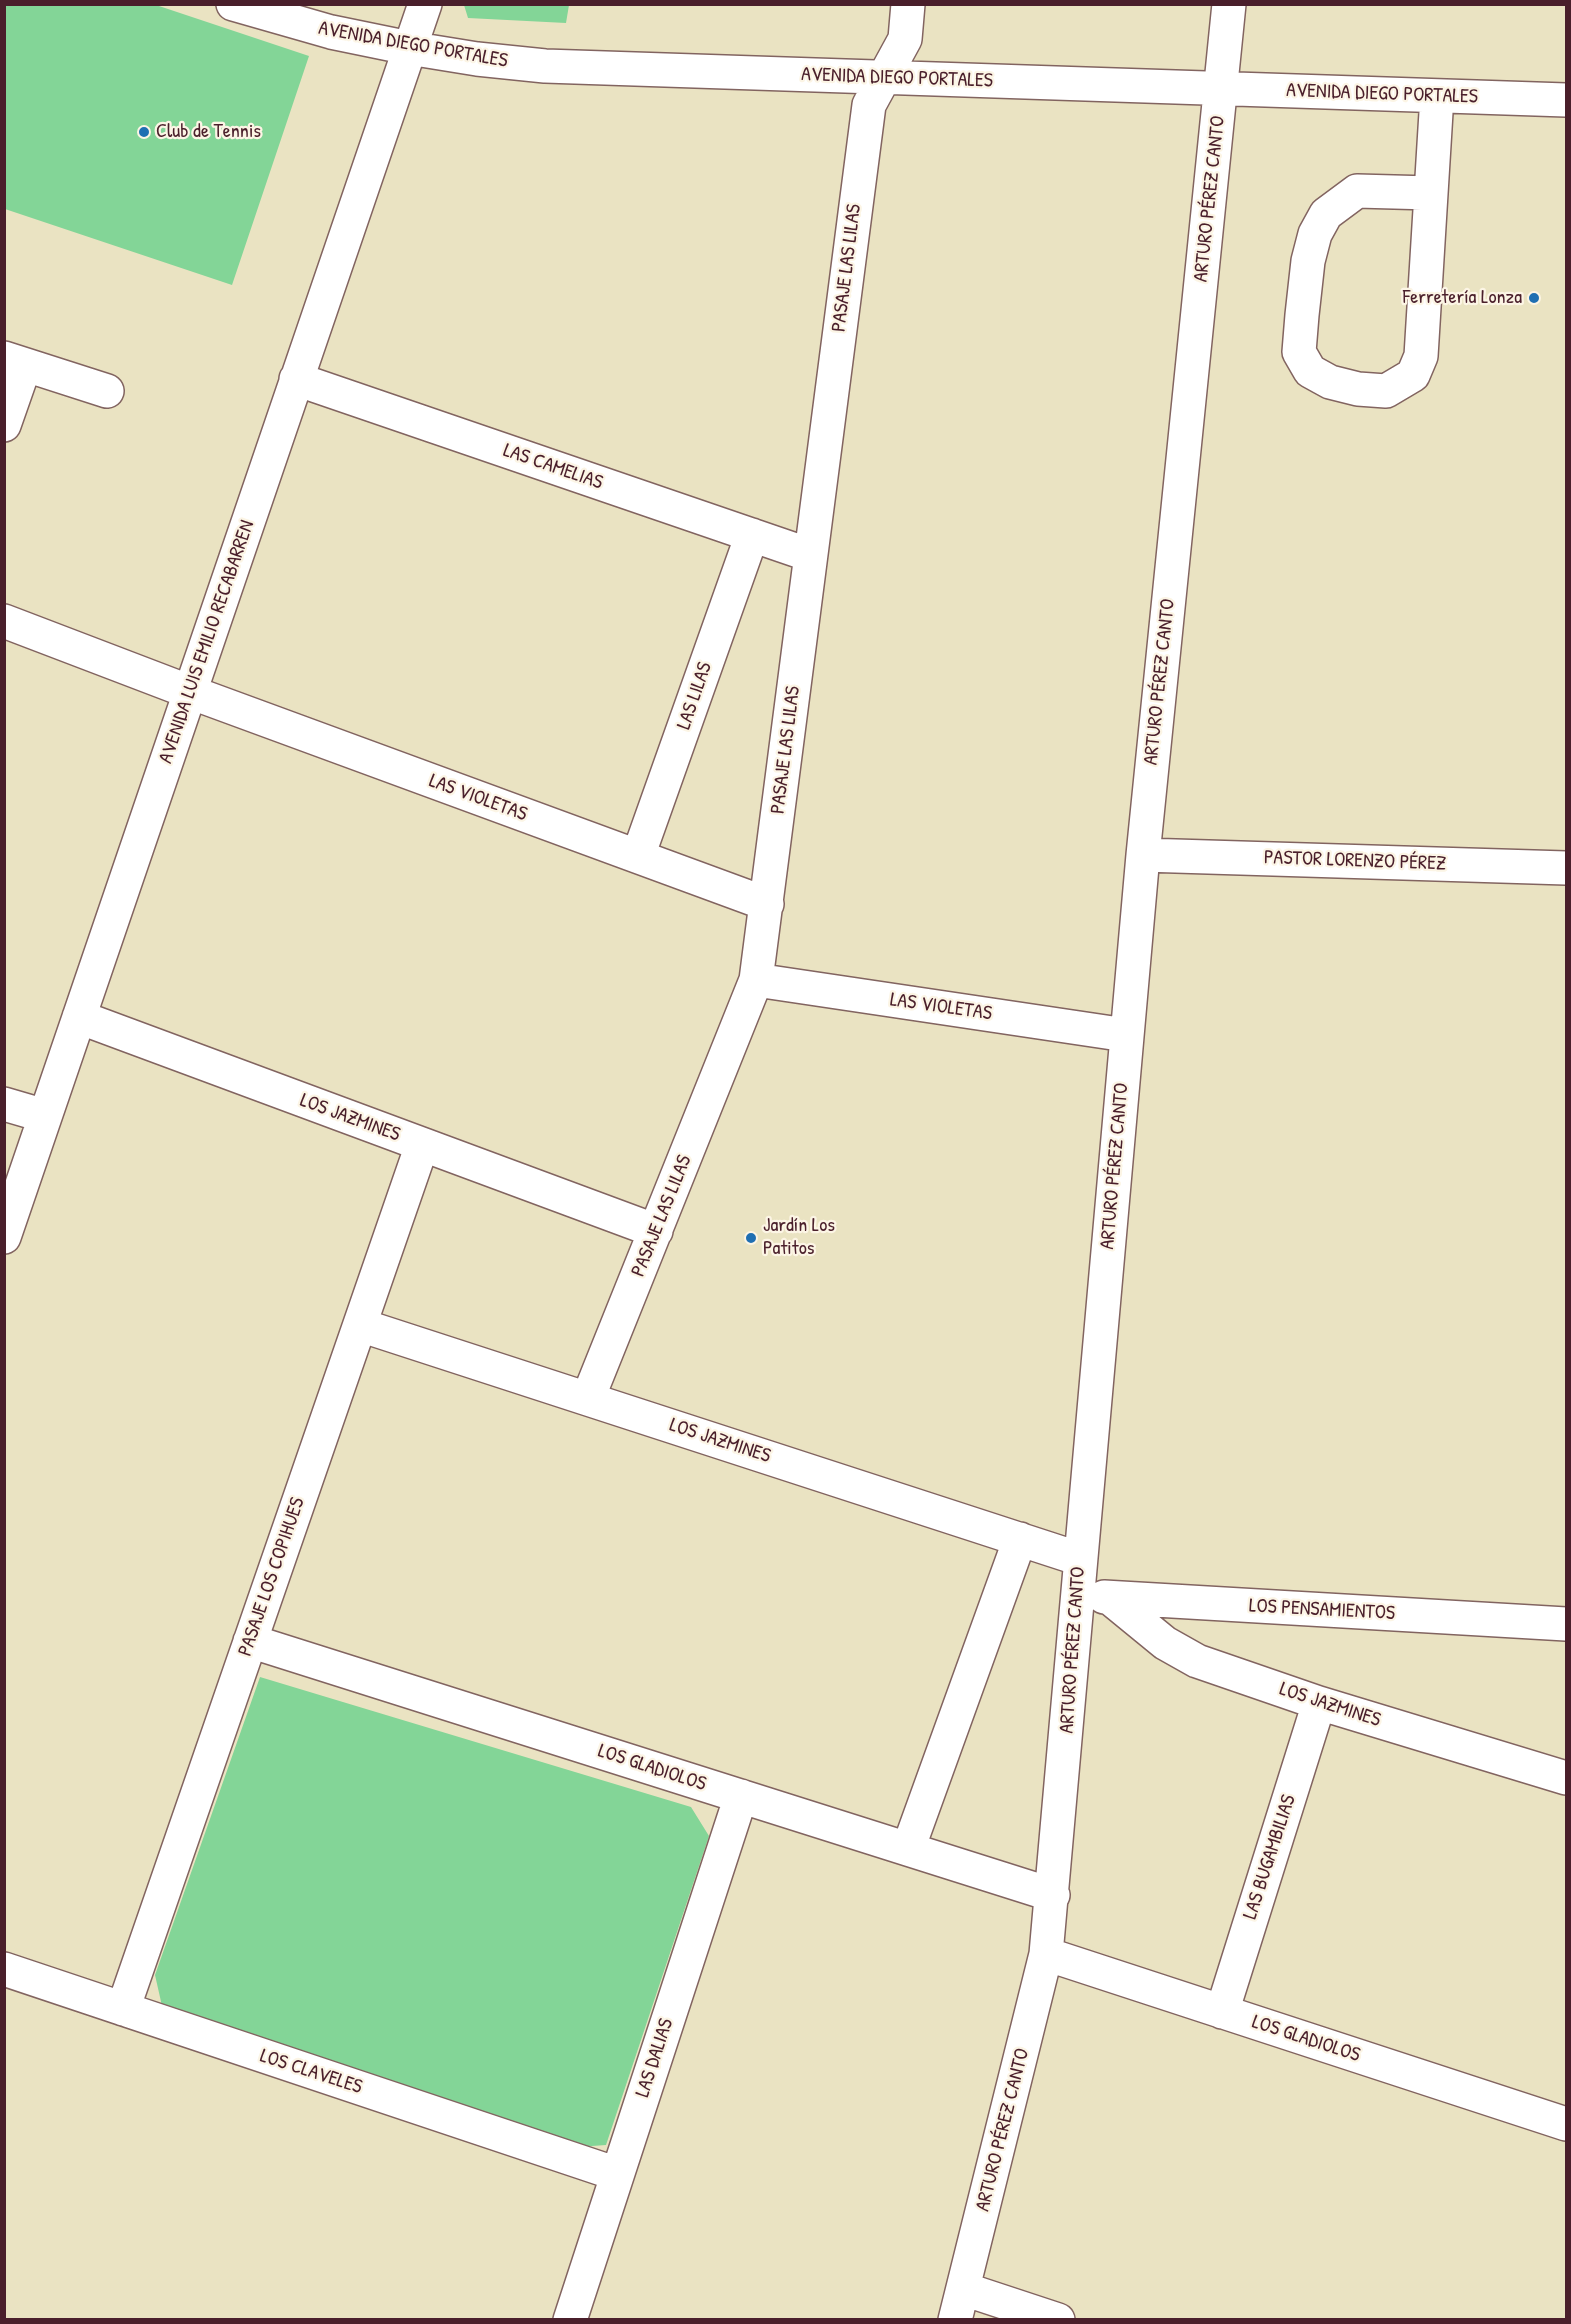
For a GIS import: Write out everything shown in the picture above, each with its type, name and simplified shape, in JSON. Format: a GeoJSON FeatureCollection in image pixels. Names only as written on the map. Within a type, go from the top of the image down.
{"type":"FeatureCollection","features":[{"type":"Feature","properties":{"kind":"street","name":"AVENIDA DIEGO PORTALES"},"geometry":{"type":"LineString","coordinates":[[233,4],[331,32],[409,48],[477,59],[545,66],[1566,100]]}},
{"type":"Feature","properties":{"kind":"street","name":"AVENIDA LUIS EMILIO RECABARREN"},"geometry":{"type":"LineString","coordinates":[[4,1237],[425,4]]}},
{"type":"Feature","properties":{"kind":"street","name":"PASAJE LAS LILAS"},"geometry":{"type":"LineString","coordinates":[[588,1398],[756,980],[868,105],[905,39],[908,4]]}},
{"type":"Feature","properties":{"kind":"street","name":"ARTURO PÉREZ CANTO"},"geometry":{"type":"LineString","coordinates":[[959,2304],[1046,1954],[1053,1895],[1126,1035],[1229,4]]}},
{"type":"Feature","properties":{"kind":"street"},"geometry":{"type":"LineString","coordinates":[[1431,193],[1357,192],[1326,214],[1315,234],[1308,261],[1302,315],[1299,352],[1310,370],[1330,382],[1358,389],[1386,391],[1413,375],[1421,356],[1437,96]]}},
{"type":"Feature","properties":{"kind":"street"},"geometry":{"type":"LineString","coordinates":[[4,425],[15,361],[107,391]]}},
{"type":"Feature","properties":{"kind":"street","name":"LAS CAMELIAS"},"geometry":{"type":"LineString","coordinates":[[297,379],[810,555]]}},
{"type":"Feature","properties":{"kind":"street","name":"LAS LILAS"},"geometry":{"type":"LineString","coordinates":[[638,856],[752,535]]}},
{"type":"Feature","properties":{"kind":"street","name":"LAS VIOLETAS"},"geometry":{"type":"LineString","coordinates":[[4,621],[190,692],[766,904]]}},
{"type":"Feature","properties":{"kind":"street","name":"PASTOR LORENZO PÉREZ"},"geometry":{"type":"LineString","coordinates":[[1143,855],[1566,867]]}},
{"type":"Feature","properties":{"kind":"street","name":"LAS VIOLETAS"},"geometry":{"type":"LineString","coordinates":[[756,980],[1126,1035]]}},
{"type":"Feature","properties":{"kind":"street","name":"LOS JAZMINES"},"geometry":{"type":"LineString","coordinates":[[79,1017],[656,1231]]}},
{"type":"Feature","properties":{"kind":"street"},"geometry":{"type":"LineString","coordinates":[[4,1104],[45,1116]]}},
{"type":"Feature","properties":{"kind":"street","name":"PASAJE LOS COPIHUES"},"geometry":{"type":"LineString","coordinates":[[123,2009],[422,1145]]}},
{"type":"Feature","properties":{"kind":"street","name":"LOS JAZMINES"},"geometry":{"type":"LineString","coordinates":[[360,1324],[1080,1559]]}},
{"type":"Feature","properties":{"kind":"street"},"geometry":{"type":"LineString","coordinates":[[908,1849],[1020,1539]]}},
{"type":"Feature","properties":{"kind":"street","name":"LOS PENSAMIENTOS"},"geometry":{"type":"LineString","coordinates":[[1078,1596],[1566,1624]]}},
{"type":"Feature","properties":{"kind":"street","name":"LOS JAZMINES"},"geometry":{"type":"LineString","coordinates":[[1110,1598],[1165,1643],[1197,1661],[1319,1703],[1566,1778]]}},
{"type":"Feature","properties":{"kind":"street","name":"LOS GLADIOLOS"},"geometry":{"type":"LineString","coordinates":[[250,1641],[1053,1895]]}},
{"type":"Feature","properties":{"kind":"street","name":"LAS BUGAMBILIAS"},"geometry":{"type":"LineString","coordinates":[[1222,2012],[1319,1703]]}},
{"type":"Feature","properties":{"kind":"street","name":"LAS DALIAS"},"geometry":{"type":"LineString","coordinates":[[570,2319],[741,1796]]}},
{"type":"Feature","properties":{"kind":"street","name":"LOS GLADIOLOS"},"geometry":{"type":"LineString","coordinates":[[1046,1954],[1566,2124]]}},
{"type":"Feature","properties":{"kind":"street","name":"LOS CLAVELES"},"geometry":{"type":"LineString","coordinates":[[4,1969],[617,2174]]}},
{"type":"Feature","properties":{"kind":"street"},"geometry":{"type":"LineString","coordinates":[[959,2304],[1058,2319]]}},
{"type":"Feature","properties":{"kind":"green space","name":"Club de Tennis"},"geometry":{"type":"Polygon","coordinates":[[[5,4],[156,5],[309,56],[232,285],[5,209],[5,4]]]}},
{"type":"Feature","properties":{"kind":"green space"},"geometry":{"type":"Polygon","coordinates":[[[464,4],[569,5],[566,23],[468,18],[464,4]]]}},
{"type":"Feature","properties":{"kind":"green space"},"geometry":{"type":"Polygon","coordinates":[[[260,1677],[691,1807],[709,1836],[606,2145],[578,2147],[162,2006],[155,1975],[260,1677]]]}},
{"type":"Feature","properties":{"kind":"place","name":"Club de Tennis"},"geometry":{"type":"Point","coordinates":[144,132]}},
{"type":"Feature","properties":{"kind":"place","name":"Ferretería Lonza"},"geometry":{"type":"Point","coordinates":[1534,298]}},
{"type":"Feature","properties":{"kind":"place","name":"Jardín Los Patitos"},"geometry":{"type":"Point","coordinates":[751,1238]}}]}
